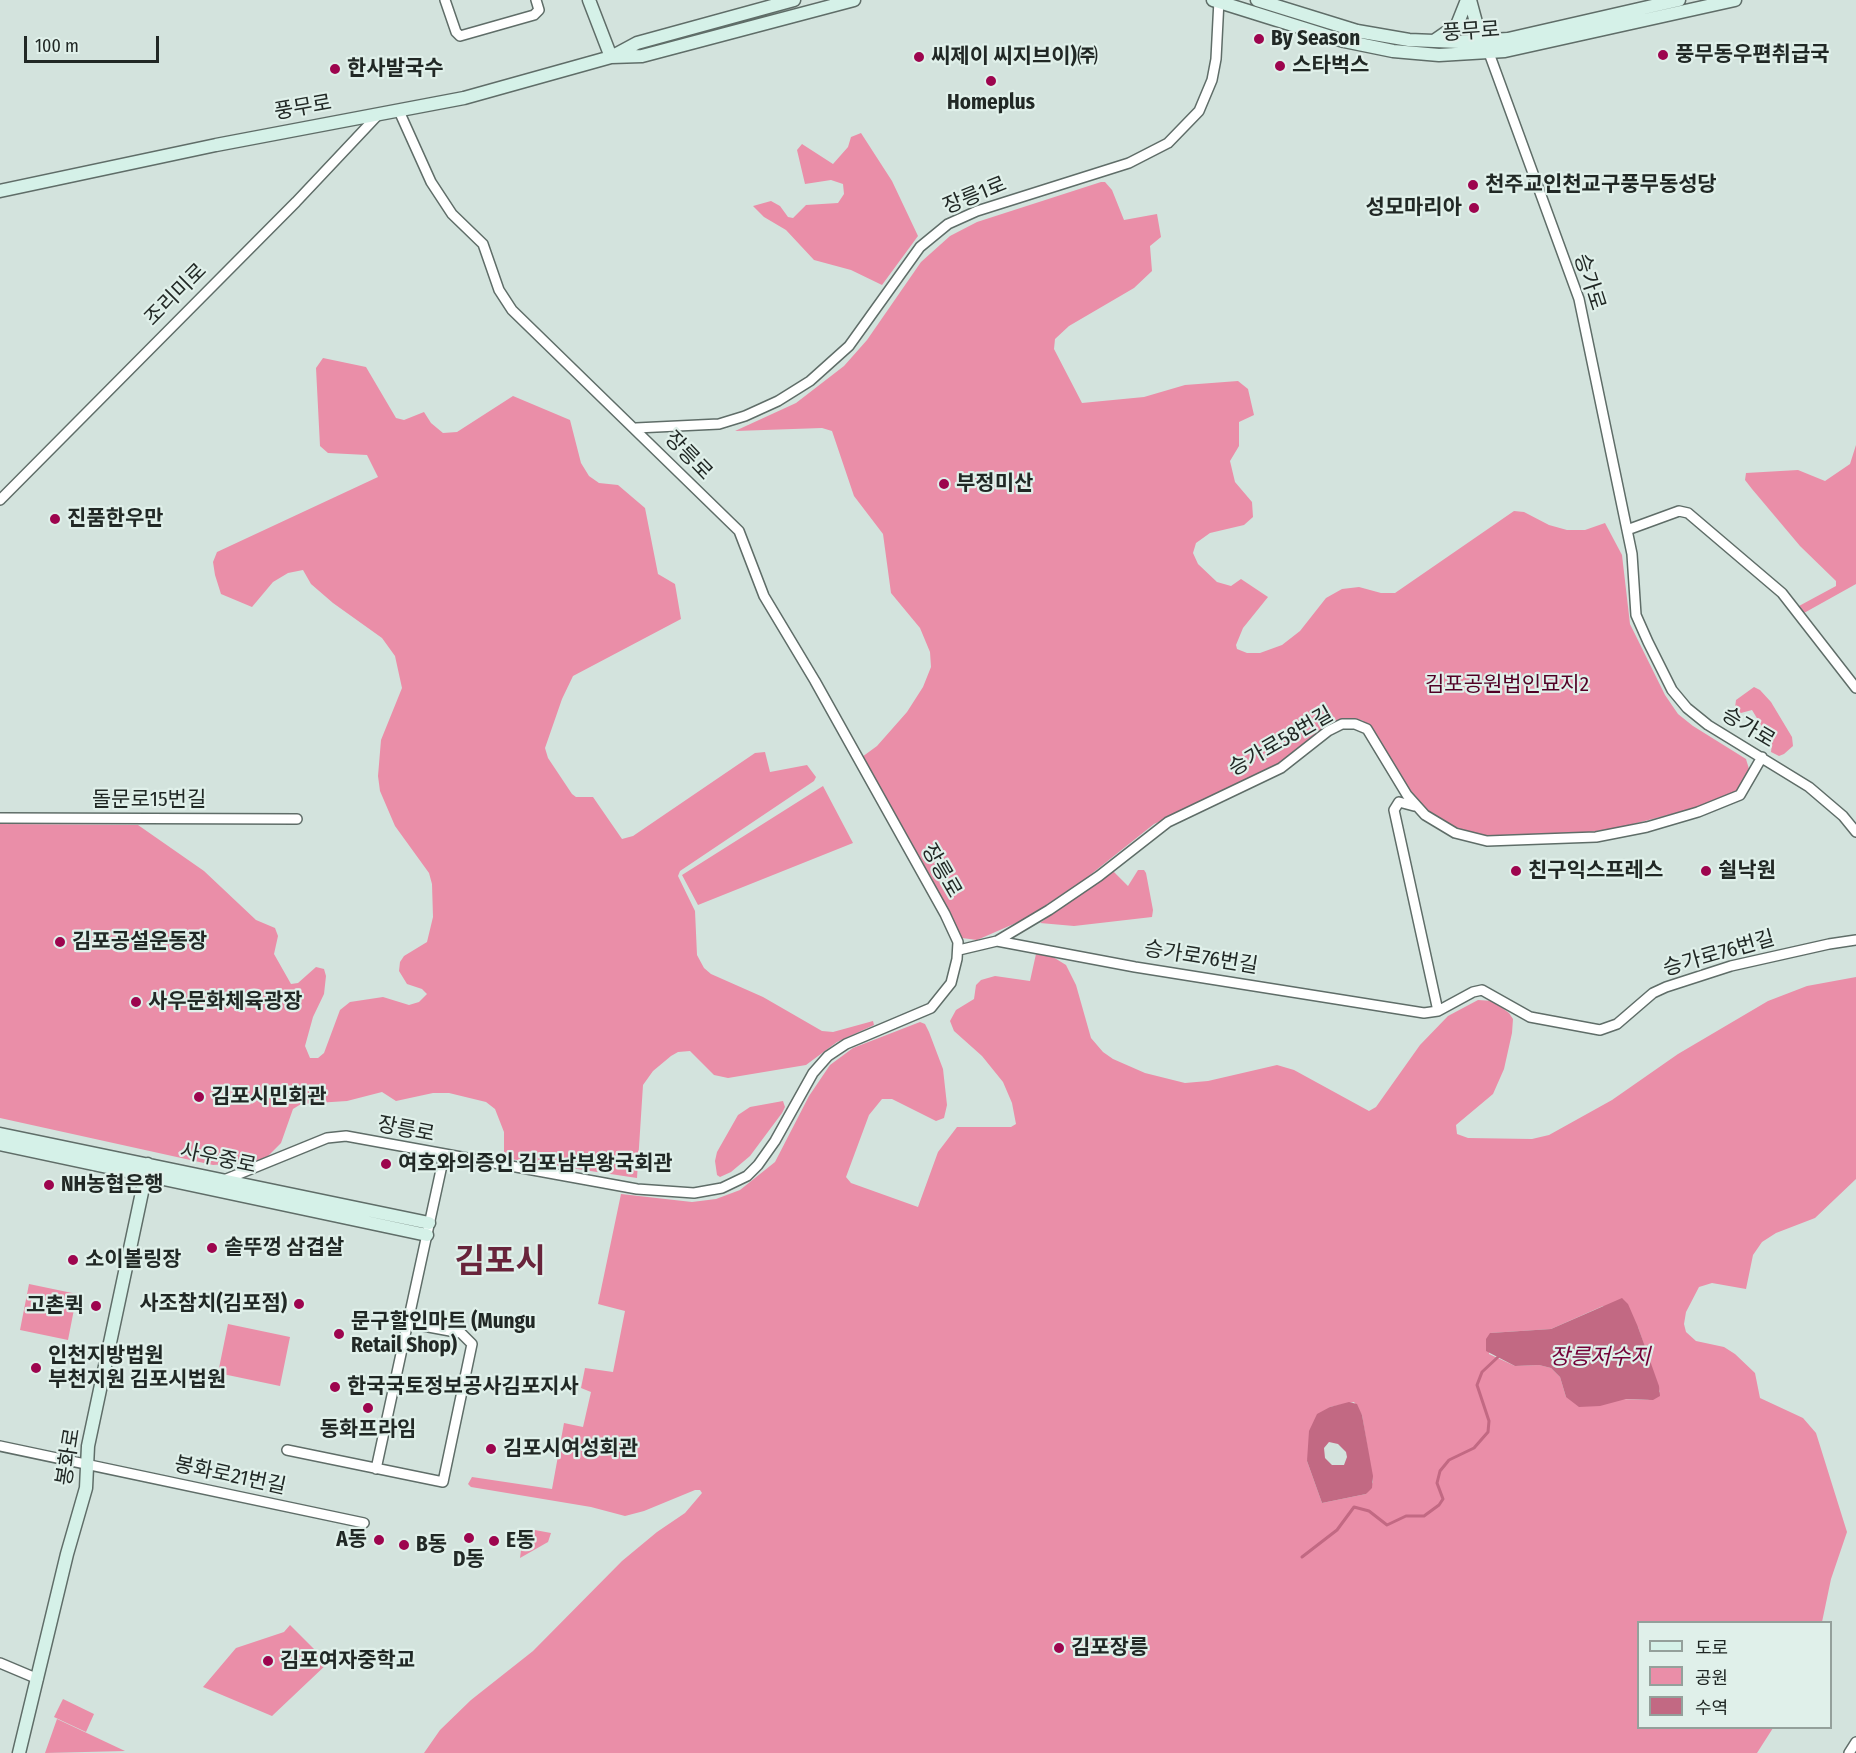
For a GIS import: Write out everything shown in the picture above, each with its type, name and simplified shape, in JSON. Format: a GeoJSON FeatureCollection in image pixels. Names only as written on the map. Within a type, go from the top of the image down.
{"type":"FeatureCollection","features":[{"type":"Feature","properties":{"kind":"street"},"geometry":{"type":"LineString","coordinates":[[445,0],[456,32],[460,36],[534,15],[538,9],[536,0]]}},
{"type":"Feature","properties":{"kind":"street"},"geometry":{"type":"LineString","coordinates":[[589,0],[610,57]]}},
{"type":"Feature","properties":{"kind":"street"},"geometry":{"type":"LineString","coordinates":[[594,0],[610,57]]}},
{"type":"Feature","properties":{"kind":"street","name":"풍무로"},"geometry":{"type":"LineString","coordinates":[[0,191],[216,145],[490,92],[610,57],[638,43],[794,0]]}},
{"type":"Feature","properties":{"kind":"street","name":"풍무로"},"geometry":{"type":"LineString","coordinates":[[610,57],[642,56],[854,0]]}},
{"type":"Feature","properties":{"kind":"street","name":"풍무로"},"geometry":{"type":"LineString","coordinates":[[1257,0],[1357,31],[1432,41],[1486,45],[1735,0]]}},
{"type":"Feature","properties":{"kind":"street"},"geometry":{"type":"LineString","coordinates":[[1432,41],[1457,26],[1469,0]]}},
{"type":"Feature","properties":{"kind":"street"},"geometry":{"type":"LineString","coordinates":[[1469,0],[1486,45]]}},
{"type":"Feature","properties":{"kind":"street"},"geometry":{"type":"LineString","coordinates":[[1476,0],[1486,45]]}},
{"type":"Feature","properties":{"kind":"street","name":"풍무로"},"geometry":{"type":"LineString","coordinates":[[1217,1],[1305,30],[1374,48],[1439,55],[1679,0]]}},
{"type":"Feature","properties":{"kind":"street","name":"장릉1로"},"geometry":{"type":"LineString","coordinates":[[636,428],[719,424],[745,416],[778,401],[810,381],[843,352],[861,332],[920,247],[948,225],[977,211],[1130,163],[1168,143],[1198,111],[1212,80],[1216,59],[1217,1]]}},
{"type":"Feature","properties":{"kind":"street","name":"승가로"},"geometry":{"type":"LineString","coordinates":[[1486,45],[1579,299],[1627,530],[1633,564],[1636,615],[1672,690],[1698,718],[1809,787],[1843,816],[1856,831]]}},
{"type":"Feature","properties":{"kind":"street","name":"장릉로"},"geometry":{"type":"LineString","coordinates":[[223,1180],[333,1136],[346,1136],[444,1156],[658,1192],[694,1193],[722,1188],[747,1176],[758,1165],[775,1141],[813,1073],[828,1056],[856,1039],[922,1013],[938,1002],[951,983],[958,950],[945,914],[815,681],[764,596],[739,531],[704,500],[636,428],[558,357],[506,301],[493,276],[483,244],[443,202],[431,182],[399,111]]}},
{"type":"Feature","properties":{"kind":"street","name":"조리미로"},"geometry":{"type":"LineString","coordinates":[[0,501],[296,202],[378,115]]}},
{"type":"Feature","properties":{"kind":"street"},"geometry":{"type":"LineString","coordinates":[[0,181],[18,187]]}},
{"type":"Feature","properties":{"kind":"street"},"geometry":{"type":"LineString","coordinates":[[1627,530],[1679,512],[1688,513],[1782,593],[1856,688]]}},
{"type":"Feature","properties":{"kind":"street","name":"승가로58번길"},"geometry":{"type":"LineString","coordinates":[[997,941],[1074,893],[1168,822],[1281,768],[1328,731],[1342,724],[1355,724],[1367,729],[1414,806],[1445,828],[1474,839],[1501,841],[1596,837],[1659,824],[1734,799],[1745,788],[1762,757]]}},
{"type":"Feature","properties":{"kind":"street"},"geometry":{"type":"LineString","coordinates":[[1414,806],[1399,802],[1394,810],[1438,1011]]}},
{"type":"Feature","properties":{"kind":"street","name":"돌문로15번길"},"geometry":{"type":"LineString","coordinates":[[0,818],[297,819]]}},
{"type":"Feature","properties":{"kind":"street","name":"승가로76번길"},"geometry":{"type":"LineString","coordinates":[[958,950],[997,941],[1135,967],[1424,1012],[1438,1011],[1473,992],[1482,990],[1530,1017],[1606,1029],[1617,1024],[1653,993],[1666,987],[1731,966],[1856,940]]}},
{"type":"Feature","properties":{"kind":"street","name":"사우중로"},"geometry":{"type":"LineString","coordinates":[[0,1134],[147,1170],[223,1180],[428,1229]]}},
{"type":"Feature","properties":{"kind":"street","name":"사우중로"},"geometry":{"type":"LineString","coordinates":[[0,1144],[147,1170],[428,1229]]}},
{"type":"Feature","properties":{"kind":"street"},"geometry":{"type":"LineString","coordinates":[[376,1469],[444,1156]]}},
{"type":"Feature","properties":{"kind":"street","name":"봉화로"},"geometry":{"type":"LineString","coordinates":[[19,1753],[64,1565],[86,1488],[88,1446],[147,1170]]}},
{"type":"Feature","properties":{"kind":"street"},"geometry":{"type":"LineString","coordinates":[[287,1450],[443,1482],[472,1353],[469,1338],[461,1333],[407,1323]]}},
{"type":"Feature","properties":{"kind":"street","name":"봉화로21번길"},"geometry":{"type":"LineString","coordinates":[[0,1446],[364,1523]]}},
{"type":"Feature","properties":{"kind":"street"},"geometry":{"type":"LineString","coordinates":[[0,1663],[38,1679]]}},
{"type":"Feature","properties":{"kind":"street"},"geometry":{"type":"LineString","coordinates":[[1849,1753],[1856,1742]]}},
{"type":"Feature","properties":{"kind":"green space"},"geometry":{"type":"Polygon","coordinates":[[[861,133],[892,181],[918,236],[882,285],[851,270],[814,260],[786,230],[764,217],[753,206],[771,201],[780,206],[788,217],[793,218],[806,205],[838,203],[844,194],[843,184],[831,180],[805,184],[797,150],[802,144],[833,164],[848,147],[851,137],[861,133]]]}},
{"type":"Feature","properties":{"kind":"green space","name":"김포공원법인묘지2"},"geometry":{"type":"Polygon","coordinates":[[[1105,182],[1112,190],[1124,220],[1157,214],[1161,237],[1150,246],[1152,271],[1134,288],[1069,326],[1055,339],[1054,349],[1082,403],[1144,397],[1185,385],[1238,381],[1248,389],[1254,415],[1239,422],[1239,446],[1230,461],[1235,482],[1252,502],[1253,517],[1244,525],[1210,533],[1196,543],[1193,553],[1198,564],[1217,582],[1231,586],[1241,579],[1268,597],[1243,628],[1236,645],[1237,649],[1247,653],[1260,653],[1282,645],[1300,631],[1326,598],[1342,589],[1359,587],[1381,593],[1395,593],[1514,511],[1524,512],[1549,525],[1567,530],[1585,530],[1605,523],[1622,555],[1630,624],[1665,695],[1678,714],[1693,726],[1746,759],[1749,769],[1738,790],[1721,799],[1680,812],[1617,828],[1575,834],[1483,836],[1446,824],[1424,808],[1407,787],[1375,732],[1362,720],[1345,719],[1327,725],[1275,767],[1154,824],[1085,879],[1025,919],[977,940],[962,938],[862,757],[877,746],[907,712],[923,687],[931,667],[930,652],[920,628],[891,593],[883,534],[854,496],[832,431],[822,428],[735,431],[796,403],[844,366],[867,340],[921,262],[950,236],[977,222],[1105,182]]]}},
{"type":"Feature","properties":{"kind":"green space"},"geometry":{"type":"Polygon","coordinates":[[[323,358],[366,367],[396,418],[404,420],[424,412],[431,423],[443,433],[457,432],[513,396],[570,420],[581,463],[589,476],[599,483],[618,485],[645,508],[658,574],[675,584],[681,619],[573,676],[562,699],[545,748],[548,758],[572,794],[576,797],[593,797],[622,839],[633,836],[755,753],[765,752],[770,772],[807,765],[816,777],[814,781],[680,871],[678,876],[695,911],[697,955],[704,968],[711,974],[763,997],[822,1031],[833,1032],[873,1021],[874,1025],[837,1042],[806,1065],[728,1078],[714,1075],[690,1051],[678,1052],[671,1056],[653,1071],[643,1085],[637,1178],[504,1158],[504,1132],[495,1109],[486,1102],[449,1093],[433,1093],[396,1101],[382,1092],[347,1101],[301,1104],[293,1109],[281,1143],[268,1156],[257,1162],[213,1165],[0,1118],[0,824],[138,825],[204,871],[256,920],[275,928],[278,936],[274,954],[291,984],[298,983],[316,967],[324,969],[326,976],[324,994],[313,1017],[305,1046],[310,1058],[318,1058],[324,1053],[340,1010],[350,1002],[383,997],[409,1005],[419,1002],[427,994],[422,989],[407,984],[399,971],[400,962],[404,956],[427,942],[433,917],[432,884],[429,873],[395,826],[380,791],[378,776],[381,740],[402,688],[395,656],[382,638],[333,603],[311,584],[303,570],[288,573],[273,582],[252,607],[221,594],[215,575],[213,562],[217,552],[378,477],[367,455],[328,453],[320,446],[316,368],[323,358]]]}},
{"type":"Feature","properties":{"kind":"green space"},"geometry":{"type":"Polygon","coordinates":[[[1856,445],[1856,584],[1804,613],[1799,606],[1836,586],[1836,581],[1800,546],[1752,489],[1745,480],[1746,473],[1798,470],[1825,481],[1850,464],[1856,445]]]}},
{"type":"Feature","properties":{"kind":"green space"},"geometry":{"type":"Polygon","coordinates":[[[1754,687],[1771,702],[1792,737],[1793,746],[1784,754],[1779,756],[1771,752],[1772,743],[1752,710],[1741,713],[1735,708],[1736,700],[1754,687]]]}},
{"type":"Feature","properties":{"kind":"green space"},"geometry":{"type":"Polygon","coordinates":[[[823,786],[853,843],[698,905],[682,875],[823,786]]]}},
{"type":"Feature","properties":{"kind":"green space"},"geometry":{"type":"Polygon","coordinates":[[[1138,870],[1144,870],[1146,873],[1153,910],[1152,917],[1074,926],[1040,923],[1109,872],[1113,871],[1128,886],[1138,870]]]}},
{"type":"Feature","properties":{"kind":"green space"},"geometry":{"type":"Polygon","coordinates":[[[1036,954],[1053,957],[1066,965],[1076,985],[1091,1038],[1103,1052],[1113,1059],[1145,1073],[1185,1083],[1208,1081],[1277,1065],[1294,1070],[1369,1111],[1376,1107],[1420,1045],[1448,1016],[1478,1000],[1493,1001],[1513,1019],[1504,1069],[1493,1094],[1456,1125],[1457,1134],[1468,1138],[1532,1139],[1549,1135],[1612,1100],[1678,1054],[1768,1001],[1807,986],[1856,977],[1856,1179],[1815,1218],[1776,1233],[1762,1242],[1753,1255],[1746,1289],[1712,1283],[1699,1287],[1686,1312],[1684,1324],[1686,1332],[1696,1341],[1724,1347],[1735,1354],[1755,1373],[1760,1398],[1803,1418],[1816,1433],[1847,1532],[1831,1579],[1822,1621],[1637,1621],[1637,1729],[1772,1729],[1757,1753],[424,1753],[440,1730],[471,1700],[533,1651],[622,1561],[657,1532],[685,1513],[702,1493],[700,1490],[695,1490],[644,1511],[625,1516],[591,1507],[471,1487],[468,1484],[472,1477],[552,1489],[564,1423],[583,1427],[591,1392],[581,1388],[585,1368],[613,1372],[625,1311],[598,1304],[621,1194],[692,1202],[716,1199],[740,1190],[775,1162],[809,1096],[830,1065],[853,1048],[920,1022],[925,1024],[929,1032],[943,1069],[947,1105],[944,1118],[936,1121],[892,1099],[882,1099],[869,1115],[846,1177],[851,1183],[918,1207],[938,1152],[957,1127],[1011,1127],[1016,1124],[1012,1103],[1003,1082],[982,1056],[954,1031],[950,1021],[956,1010],[974,999],[976,985],[981,980],[995,976],[1030,981],[1036,954]],[[1603,1306],[1551,1329],[1490,1333],[1489,1354],[1515,1366],[1539,1365],[1551,1368],[1560,1377],[1566,1397],[1648,1400],[1660,1392],[1638,1327],[1603,1306]],[[1354,1402],[1330,1407],[1307,1461],[1322,1503],[1366,1494],[1373,1482],[1362,1415],[1354,1402]]]}},
{"type":"Feature","properties":{"kind":"green space"},"geometry":{"type":"Polygon","coordinates":[[[783,1101],[785,1107],[782,1113],[750,1156],[731,1172],[720,1177],[717,1175],[715,1161],[717,1152],[738,1115],[750,1107],[783,1101]]]}},
{"type":"Feature","properties":{"kind":"green space"},"geometry":{"type":"Polygon","coordinates":[[[29,1284],[77,1294],[68,1340],[20,1330],[29,1284]]]}},
{"type":"Feature","properties":{"kind":"green space"},"geometry":{"type":"Polygon","coordinates":[[[228,1324],[290,1337],[280,1386],[218,1373],[228,1324]]]}},
{"type":"Feature","properties":{"kind":"green space"},"geometry":{"type":"Polygon","coordinates":[[[524,1528],[551,1533],[548,1542],[520,1558],[524,1528]]]}},
{"type":"Feature","properties":{"kind":"green space"},"geometry":{"type":"Polygon","coordinates":[[[290,1625],[328,1663],[272,1716],[203,1687],[236,1648],[284,1632],[290,1625]]]}},
{"type":"Feature","properties":{"kind":"green space"},"geometry":{"type":"Polygon","coordinates":[[[63,1699],[94,1714],[86,1732],[54,1717],[63,1699]]]}},
{"type":"Feature","properties":{"kind":"green space"},"geometry":{"type":"Polygon","coordinates":[[[57,1719],[125,1751],[45,1753],[57,1719]]]}},
{"type":"Feature","properties":{"kind":"water","name":"장릉저수지"},"geometry":{"type":"Polygon","coordinates":[[[1622,1298],[1628,1304],[1638,1327],[1659,1386],[1660,1396],[1653,1400],[1626,1399],[1600,1406],[1579,1407],[1566,1397],[1560,1377],[1551,1368],[1539,1365],[1515,1366],[1486,1351],[1486,1339],[1490,1333],[1551,1329],[1622,1298]]]}},
{"type":"Feature","properties":{"kind":"water"},"geometry":{"type":"Polygon","coordinates":[[[1349,1402],[1357,1404],[1362,1415],[1373,1476],[1372,1488],[1366,1494],[1322,1503],[1307,1461],[1309,1431],[1317,1414],[1330,1407],[1349,1402]],[[1329,1442],[1324,1448],[1325,1458],[1332,1465],[1344,1465],[1346,1452],[1338,1444],[1329,1442]]]}},
{"type":"Feature","properties":{"kind":"waterway"},"geometry":{"type":"LineString","coordinates":[[1302,1557],[1337,1530],[1354,1507],[1369,1511],[1387,1525],[1406,1516],[1424,1516],[1439,1505],[1443,1499],[1437,1483],[1440,1471],[1449,1460],[1474,1448],[1488,1432],[1489,1421],[1477,1385],[1482,1372],[1498,1357]]}},
{"type":"Feature","properties":{"kind":"place","name":"By Season"},"geometry":{"type":"Point","coordinates":[1259,39]}},
{"type":"Feature","properties":{"kind":"place","name":"풍무동우편취급국"},"geometry":{"type":"Point","coordinates":[1663,55]}},
{"type":"Feature","properties":{"kind":"place","name":"씨제이 씨지브이)㈜"},"geometry":{"type":"Point","coordinates":[919,57]}},
{"type":"Feature","properties":{"kind":"place","name":"스타벅스"},"geometry":{"type":"Point","coordinates":[1280,66]}},
{"type":"Feature","properties":{"kind":"place","name":"한사발국수"},"geometry":{"type":"Point","coordinates":[335,69]}},
{"type":"Feature","properties":{"kind":"place","name":"Homeplus"},"geometry":{"type":"Point","coordinates":[991,81]}},
{"type":"Feature","properties":{"kind":"place","name":"천주교인천교구풍무동성당"},"geometry":{"type":"Point","coordinates":[1473,185]}},
{"type":"Feature","properties":{"kind":"place","name":"성모마리아"},"geometry":{"type":"Point","coordinates":[1474,208]}},
{"type":"Feature","properties":{"kind":"place","name":"부정미산"},"geometry":{"type":"Point","coordinates":[944,484]}},
{"type":"Feature","properties":{"kind":"place","name":"진품한우만"},"geometry":{"type":"Point","coordinates":[55,519]}},
{"type":"Feature","properties":{"kind":"place","name":"친구익스프레스"},"geometry":{"type":"Point","coordinates":[1516,871]}},
{"type":"Feature","properties":{"kind":"place","name":"쉴낙원"},"geometry":{"type":"Point","coordinates":[1706,871]}},
{"type":"Feature","properties":{"kind":"place","name":"김포공설운동장"},"geometry":{"type":"Point","coordinates":[60,942]}},
{"type":"Feature","properties":{"kind":"place","name":"사우문화체육광장"},"geometry":{"type":"Point","coordinates":[136,1002]}},
{"type":"Feature","properties":{"kind":"place","name":"김포시민회관"},"geometry":{"type":"Point","coordinates":[199,1097]}},
{"type":"Feature","properties":{"kind":"place","name":"여호와의증인 김포남부왕국회관"},"geometry":{"type":"Point","coordinates":[386,1164]}},
{"type":"Feature","properties":{"kind":"place","name":"NH농협은행"},"geometry":{"type":"Point","coordinates":[49,1185]}},
{"type":"Feature","properties":{"kind":"place","name":"솥뚜껑 삼겹살"},"geometry":{"type":"Point","coordinates":[212,1248]}},
{"type":"Feature","properties":{"kind":"place","name":"소이볼링장"},"geometry":{"type":"Point","coordinates":[73,1260]}},
{"type":"Feature","properties":{"kind":"place","name":"사조참치(김포점)"},"geometry":{"type":"Point","coordinates":[299,1304]}},
{"type":"Feature","properties":{"kind":"place","name":"고촌퀵"},"geometry":{"type":"Point","coordinates":[96,1306]}},
{"type":"Feature","properties":{"kind":"place","name":"문구할인마트 (Mungu Retail Shop)"},"geometry":{"type":"Point","coordinates":[339,1334]}},
{"type":"Feature","properties":{"kind":"place","name":"인천지방법원 부천지원 김포시법원"},"geometry":{"type":"Point","coordinates":[36,1368]}},
{"type":"Feature","properties":{"kind":"place","name":"한국국토정보공사김포지사"},"geometry":{"type":"Point","coordinates":[335,1387]}},
{"type":"Feature","properties":{"kind":"place","name":"동화프라임"},"geometry":{"type":"Point","coordinates":[368,1408]}},
{"type":"Feature","properties":{"kind":"place","name":"김포시여성회관"},"geometry":{"type":"Point","coordinates":[491,1449]}},
{"type":"Feature","properties":{"kind":"place","name":"D동"},"geometry":{"type":"Point","coordinates":[469,1538]}},
{"type":"Feature","properties":{"kind":"place","name":"A동"},"geometry":{"type":"Point","coordinates":[379,1540]}},
{"type":"Feature","properties":{"kind":"place","name":"E동"},"geometry":{"type":"Point","coordinates":[494,1541]}},
{"type":"Feature","properties":{"kind":"place","name":"B동"},"geometry":{"type":"Point","coordinates":[404,1545]}},
{"type":"Feature","properties":{"kind":"place","name":"김포장릉"},"geometry":{"type":"Point","coordinates":[1059,1648]}},
{"type":"Feature","properties":{"kind":"place","name":"김포여자중학교"},"geometry":{"type":"Point","coordinates":[268,1661]}},
{"type":"Feature","properties":{"kind":"district","name":"김포시"},"geometry":{"type":"Point","coordinates":[500,1263]}}]}
